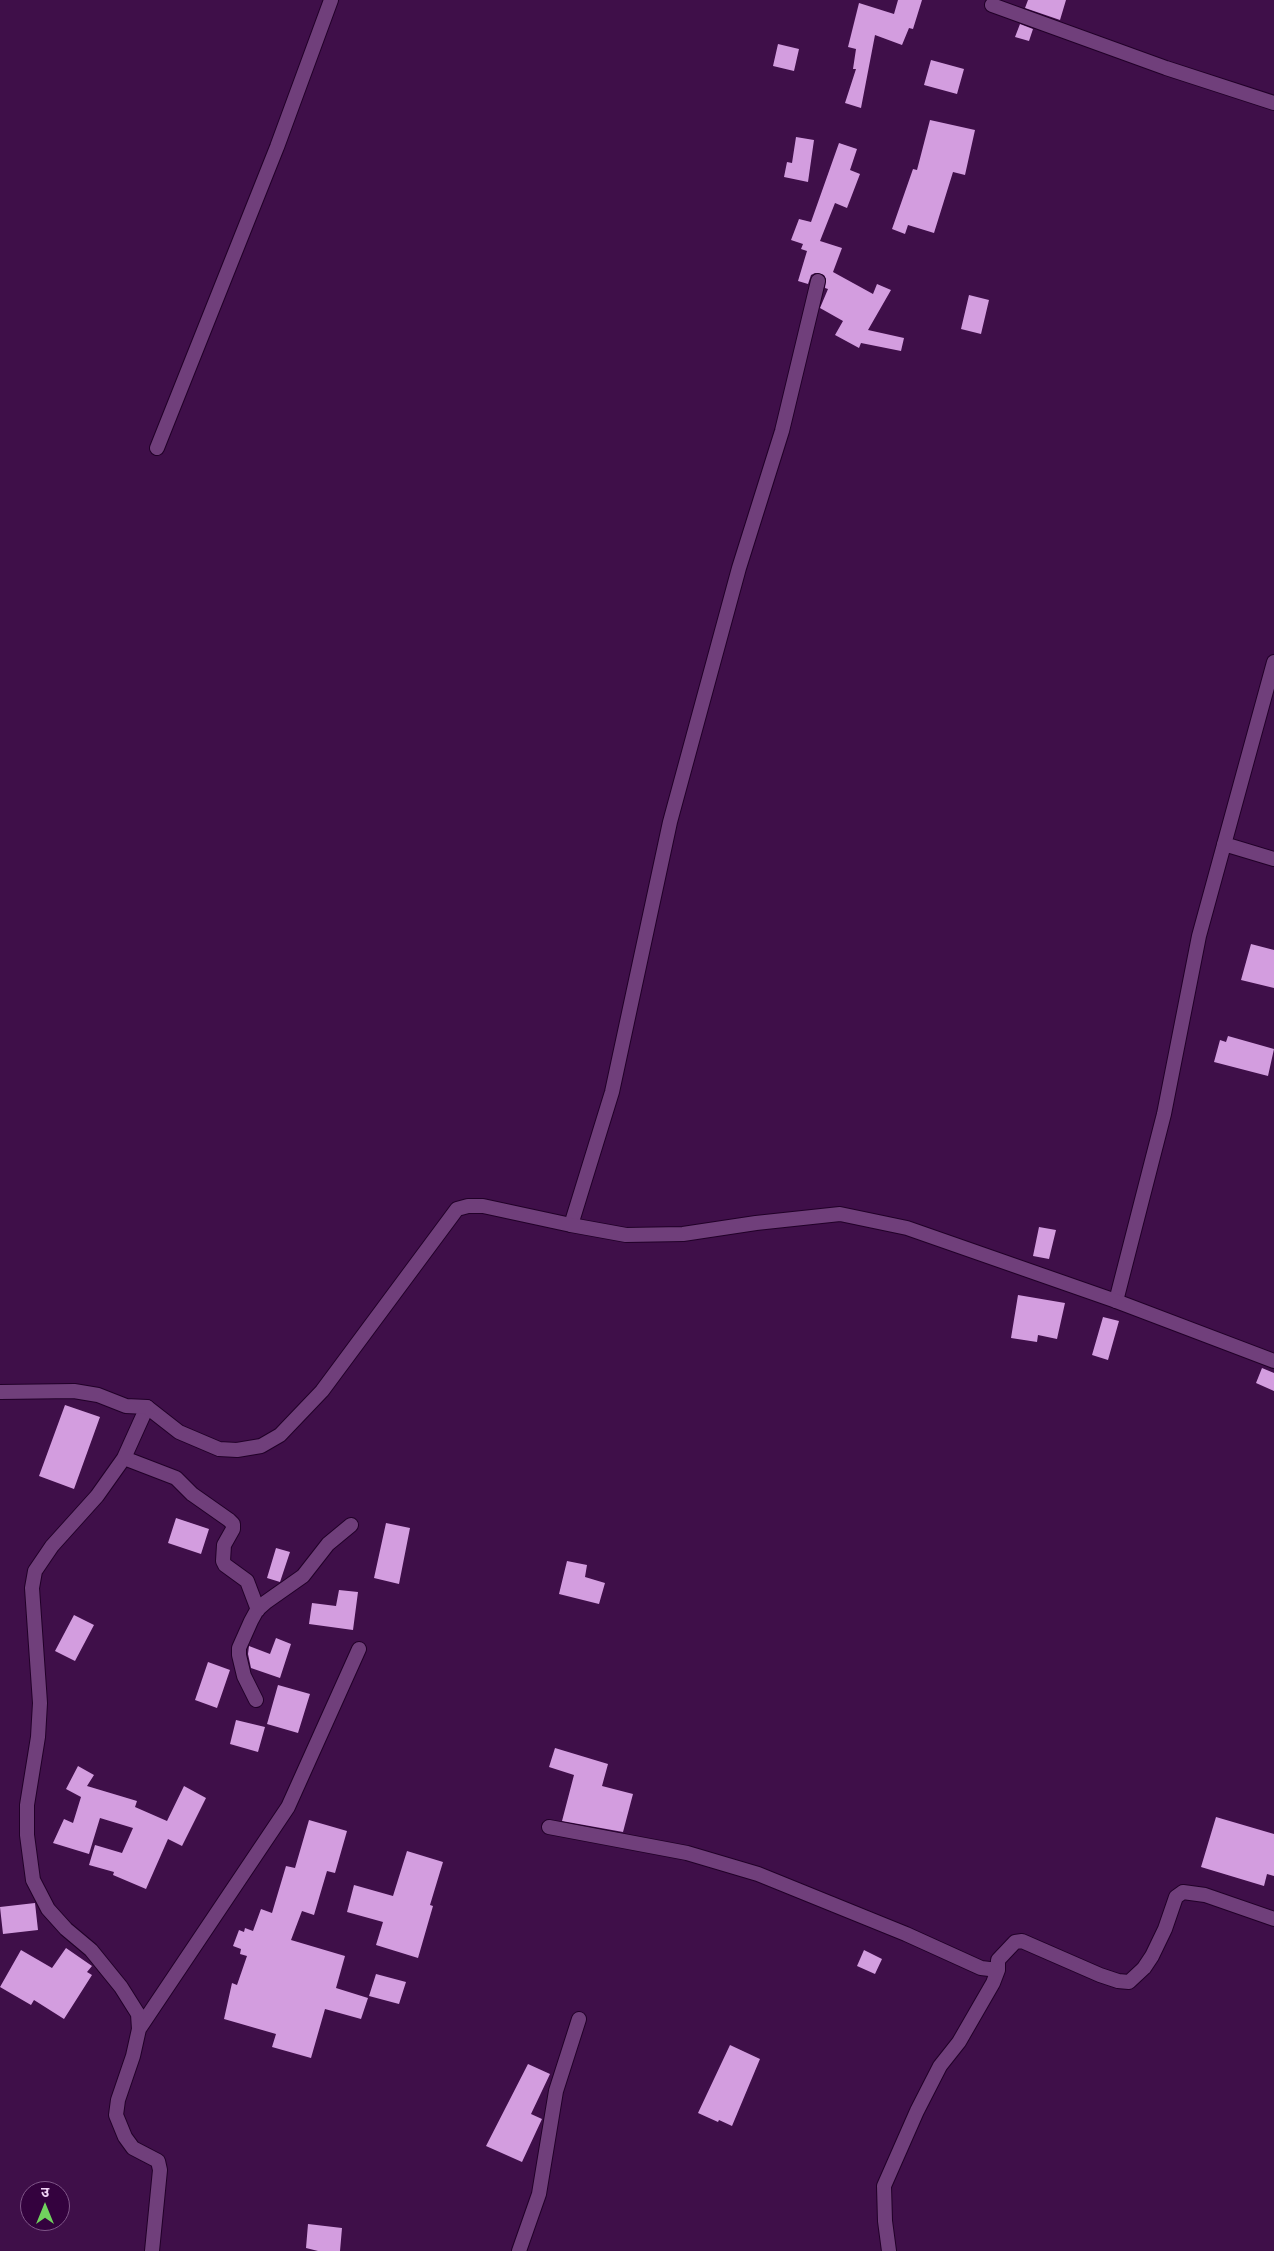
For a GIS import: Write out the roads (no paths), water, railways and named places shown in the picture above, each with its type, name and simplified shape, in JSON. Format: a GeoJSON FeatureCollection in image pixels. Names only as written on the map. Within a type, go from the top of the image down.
{"type":"FeatureCollection","features":[{"type":"Feature","properties":{"kind":"street"},"geometry":{"type":"LineString","coordinates":[[158,448],[277,147],[331,0]]}},
{"type":"Feature","properties":{"kind":"street"},"geometry":{"type":"LineString","coordinates":[[992,5],[1166,68],[1274,103]]}},
{"type":"Feature","properties":{"kind":"street"},"geometry":{"type":"LineString","coordinates":[[571,1225],[612,1092],[670,822],[731,596],[782,431],[818,281]]}},
{"type":"Feature","properties":{"kind":"street"},"geometry":{"type":"LineString","coordinates":[[1116,1301],[1164,1114],[1199,936],[1274,662]]}},
{"type":"Feature","properties":{"kind":"street"},"geometry":{"type":"LineString","coordinates":[[1224,844],[1274,859]]}},
{"type":"Feature","properties":{"kind":"street"},"geometry":{"type":"LineString","coordinates":[[0,1392],[74,1391],[98,1396],[126,1406],[146,1407],[179,1432],[219,1449],[237,1450],[262,1446],[280,1435],[322,1391],[457,1209],[483,1206],[626,1235],[683,1234],[775,1220],[840,1214],[906,1228],[1116,1301],[1274,1361]]}},
{"type":"Feature","properties":{"kind":"street"},"geometry":{"type":"LineString","coordinates":[[146,1407],[124,1458],[97,1496],[52,1546],[35,1571],[32,1588],[40,1703],[38,1737],[27,1805],[27,1835],[33,1880],[40,1896],[48,1909],[66,1929],[91,1950],[121,1987],[135,2008],[139,2020],[133,2056],[118,2100],[116,2115],[125,2136],[133,2148],[158,2161],[160,2170],[152,2251]]}},
{"type":"Feature","properties":{"kind":"street"},"geometry":{"type":"LineString","coordinates":[[124,1458],[176,1478],[192,1494],[233,1524],[233,1529],[224,1545],[223,1561],[225,1565],[247,1581],[258,1610]]}},
{"type":"Feature","properties":{"kind":"street"},"geometry":{"type":"LineString","coordinates":[[256,1700],[244,1676],[239,1655],[244,1634],[258,1610],[274,1595],[304,1576],[328,1544],[352,1525]]}},
{"type":"Feature","properties":{"kind":"street"},"geometry":{"type":"LineString","coordinates":[[139,2029],[288,1807],[359,1649]]}},
{"type":"Feature","properties":{"kind":"street"},"geometry":{"type":"LineString","coordinates":[[549,1827],[687,1853],[758,1874],[897,1930],[972,1965],[998,1970]]}},
{"type":"Feature","properties":{"kind":"street"},"geometry":{"type":"LineString","coordinates":[[889,2251],[884,2212],[884,2186],[917,2111],[940,2066],[959,2042],[993,1983],[998,1970],[998,1960],[1015,1942],[1022,1940],[1100,1975],[1118,1981],[1129,1982],[1144,1968],[1152,1956],[1165,1929],[1176,1897],[1183,1892],[1205,1895],[1274,1919]]}},
{"type":"Feature","properties":{"kind":"street"},"geometry":{"type":"LineString","coordinates":[[519,2251],[539,2194],[556,2091],[580,2019]]}}]}
